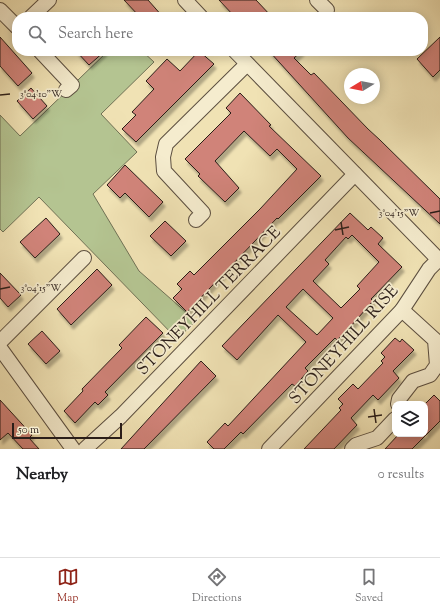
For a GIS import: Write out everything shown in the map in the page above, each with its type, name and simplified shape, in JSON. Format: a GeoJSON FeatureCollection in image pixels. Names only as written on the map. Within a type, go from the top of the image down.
{"type":"FeatureCollection","features":[{"type":"Feature","properties":{"kind":"street"},"geometry":{"type":"LineString","coordinates":[[36,12],[49,0]]}},
{"type":"Feature","properties":{"kind":"street"},"geometry":{"type":"LineString","coordinates":[[185,0],[196,12]]}},
{"type":"Feature","properties":{"kind":"street"},"geometry":{"type":"LineString","coordinates":[[317,0],[327,10]]}},
{"type":"Feature","properties":{"kind":"street"},"geometry":{"type":"LineString","coordinates":[[0,10],[12,22]]}},
{"type":"Feature","properties":{"kind":"street"},"geometry":{"type":"LineString","coordinates":[[45,56],[72,85],[66,90]]}},
{"type":"Feature","properties":{"kind":"street"},"geometry":{"type":"LineString","coordinates":[[239,56],[439,260]]}},
{"type":"Feature","properties":{"kind":"street"},"geometry":{"type":"LineString","coordinates":[[196,220],[202,213],[164,170],[163,157],[166,144],[248,64]]}},
{"type":"Feature","properties":{"kind":"street","name":"STONEYHILL TERRACE"},"geometry":{"type":"LineString","coordinates":[[85,449],[121,416],[355,174]]}},
{"type":"Feature","properties":{"kind":"street"},"geometry":{"type":"LineString","coordinates":[[0,342],[84,258]]}},
{"type":"Feature","properties":{"kind":"street","name":"STONEYHILL RISE"},"geometry":{"type":"LineString","coordinates":[[269,449],[402,310],[429,269],[439,260]]}},
{"type":"Feature","properties":{"kind":"street"},"geometry":{"type":"LineString","coordinates":[[399,401],[413,381],[430,375],[439,365],[435,340],[402,310]]}},
{"type":"Feature","properties":{"kind":"street"},"geometry":{"type":"LineString","coordinates":[[0,348],[73,449]]}},
{"type":"Feature","properties":{"kind":"street"},"geometry":{"type":"LineString","coordinates":[[352,449],[356,445],[377,438],[392,422]]}},
{"type":"Feature","properties":{"kind":"green space"},"geometry":{"type":"Polygon","coordinates":[[[103,56],[147,56],[154,62],[101,114],[137,152],[93,194],[139,271],[196,321],[177,339],[39,197],[3,232],[0,229],[0,115],[20,136],[103,56]]]}},
{"type":"Feature","properties":{"kind":"building"},"geometry":{"type":"Polygon","coordinates":[[[124,0],[148,0],[159,12],[135,12],[124,0]]]}},
{"type":"Feature","properties":{"kind":"building"},"geometry":{"type":"Polygon","coordinates":[[[219,0],[256,0],[267,12],[230,12],[219,0]]]}},
{"type":"Feature","properties":{"kind":"building"},"geometry":{"type":"Polygon","coordinates":[[[0,37],[12,50],[12,56],[17,56],[32,73],[18,86],[0,66],[0,37]]]}},
{"type":"Feature","properties":{"kind":"building"},"geometry":{"type":"Polygon","coordinates":[[[440,37],[440,70],[433,77],[417,59],[420,56],[428,56],[428,48],[440,37]]]}},
{"type":"Feature","properties":{"kind":"building"},"geometry":{"type":"Polygon","coordinates":[[[81,56],[99,56],[89,65],[81,56]]]}},
{"type":"Feature","properties":{"kind":"building"},"geometry":{"type":"Polygon","coordinates":[[[194,56],[205,56],[214,64],[136,142],[122,129],[136,115],[132,112],[154,89],[146,81],[167,59],[180,71],[194,56]]]}},
{"type":"Feature","properties":{"kind":"building"},"geometry":{"type":"Polygon","coordinates":[[[274,56],[296,56],[294,58],[311,75],[314,73],[368,129],[440,199],[440,224],[348,138],[274,56]]]}},
{"type":"Feature","properties":{"kind":"building"},"geometry":{"type":"Polygon","coordinates":[[[31,88],[47,106],[33,119],[17,101],[31,88]]]}},
{"type":"Feature","properties":{"kind":"building"},"geometry":{"type":"Polygon","coordinates":[[[240,93],[271,125],[269,126],[321,176],[278,219],[277,218],[187,312],[173,298],[182,289],[177,284],[190,271],[194,275],[260,209],[297,169],[277,149],[270,156],[244,131],[215,161],[239,188],[225,202],[198,176],[200,174],[185,159],[231,113],[226,108],[240,93]]]}},
{"type":"Feature","properties":{"kind":"building"},"geometry":{"type":"Polygon","coordinates":[[[125,165],[163,202],[149,217],[125,193],[120,198],[107,185],[125,165]]]}},
{"type":"Feature","properties":{"kind":"building"},"geometry":{"type":"Polygon","coordinates":[[[350,213],[368,230],[371,227],[383,238],[378,244],[402,267],[371,299],[373,301],[351,326],[337,340],[335,338],[305,368],[308,371],[295,386],[292,384],[243,434],[241,432],[224,449],[214,449],[207,442],[225,423],[228,426],[306,342],[278,315],[237,360],[222,346],[350,213]],[[352,235],[348,239],[346,237],[325,260],[329,264],[313,281],[341,308],[360,289],[357,286],[379,262],[352,235]],[[303,289],[286,307],[317,335],[333,318],[303,289]]]}},
{"type":"Feature","properties":{"kind":"building"},"geometry":{"type":"Polygon","coordinates":[[[46,218],[60,234],[35,258],[20,242],[46,218]]]}},
{"type":"Feature","properties":{"kind":"building"},"geometry":{"type":"Polygon","coordinates":[[[165,221],[186,241],[171,256],[150,236],[165,221]]]}},
{"type":"Feature","properties":{"kind":"building"},"geometry":{"type":"Polygon","coordinates":[[[97,269],[112,285],[71,325],[57,309],[97,269]]]}},
{"type":"Feature","properties":{"kind":"building"},"geometry":{"type":"Polygon","coordinates":[[[0,273],[21,295],[8,307],[0,298],[0,273]]]}},
{"type":"Feature","properties":{"kind":"building"},"geometry":{"type":"Polygon","coordinates":[[[146,317],[163,333],[105,392],[108,395],[98,405],[95,402],[75,423],[64,411],[83,391],[82,389],[122,348],[119,345],[146,317]]]}},
{"type":"Feature","properties":{"kind":"building"},"geometry":{"type":"Polygon","coordinates":[[[42,331],[60,351],[46,364],[28,344],[42,331]]]}},
{"type":"Feature","properties":{"kind":"building"},"geometry":{"type":"Polygon","coordinates":[[[395,338],[400,342],[402,339],[414,350],[393,371],[399,378],[378,400],[373,395],[351,418],[357,425],[334,449],[304,449],[341,410],[339,408],[343,404],[338,399],[353,384],[358,389],[383,363],[381,361],[385,357],[381,353],[395,338]]]}},
{"type":"Feature","properties":{"kind":"building"},"geometry":{"type":"Polygon","coordinates":[[[201,361],[216,376],[144,449],[121,449],[201,361]]]}},
{"type":"Feature","properties":{"kind":"building"},"geometry":{"type":"Polygon","coordinates":[[[434,395],[440,401],[440,421],[428,433],[428,401],[434,395]]]}},
{"type":"Feature","properties":{"kind":"building"},"geometry":{"type":"Polygon","coordinates":[[[0,400],[32,435],[29,438],[39,449],[23,449],[8,433],[0,440],[0,400]]]}},
{"type":"Feature","properties":{"kind":"building"},"geometry":{"type":"Polygon","coordinates":[[[396,437],[424,437],[412,449],[385,449],[396,437]]]}}]}
